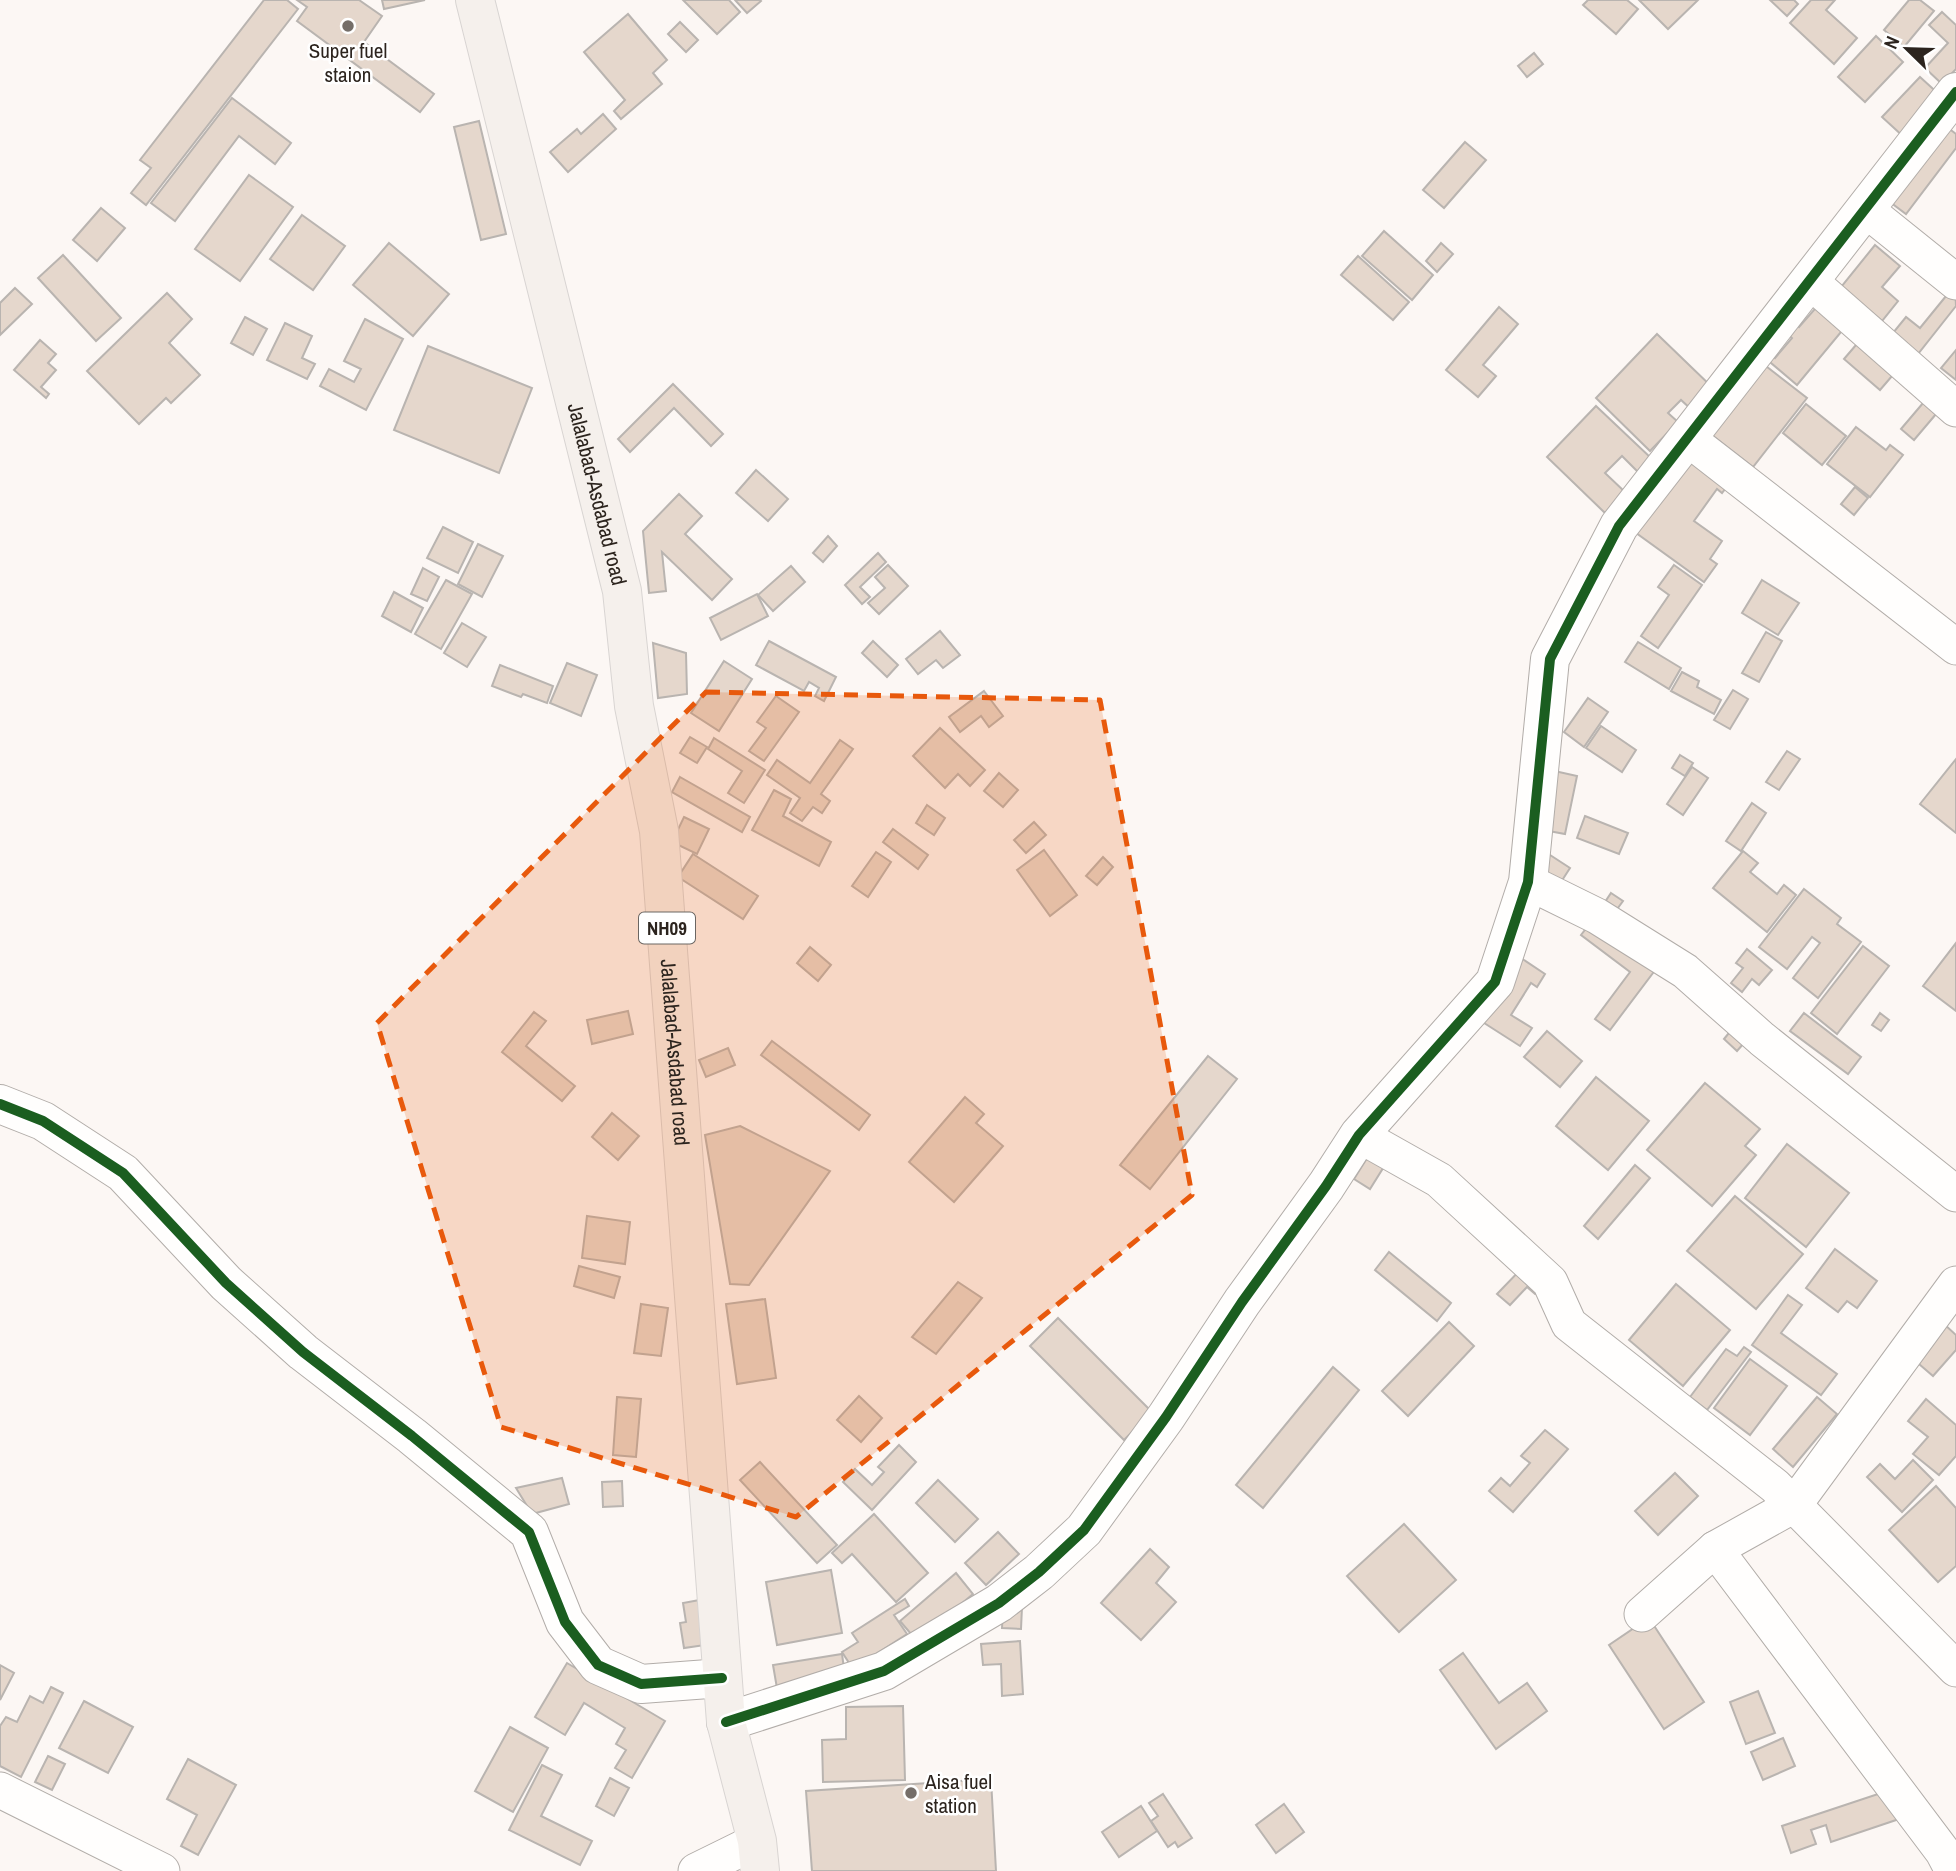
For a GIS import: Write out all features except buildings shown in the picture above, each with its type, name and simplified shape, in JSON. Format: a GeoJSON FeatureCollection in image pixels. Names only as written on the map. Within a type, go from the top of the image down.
{"type":"FeatureCollection","features":[{"type":"Feature","properties":{"kind":"main road","name":"Jalalabad-Asdabad road"},"geometry":{"type":"LineString","coordinates":[[475,0],[622,591],[634,706],[659,831],[726,1722],[759,1856]]}},
{"type":"Feature","properties":{"kind":"street"},"geometry":{"type":"LineString","coordinates":[[726,1722],[884,1671],[999,1603],[1039,1572],[1084,1530],[1167,1417],[1241,1302],[1326,1186],[1359,1135],[1495,982],[1528,882],[1550,659],[1619,526],[1956,92]]}},
{"type":"Feature","properties":{"kind":"street"},"geometry":{"type":"LineString","coordinates":[[1865,209],[1956,282]]}},
{"type":"Feature","properties":{"kind":"street"},"geometry":{"type":"LineString","coordinates":[[1810,281],[1956,408]]}},
{"type":"Feature","properties":{"kind":"street"},"geometry":{"type":"LineString","coordinates":[[1687,438],[1956,647]]}},
{"type":"Feature","properties":{"kind":"street"},"geometry":{"type":"LineString","coordinates":[[1528,882],[1597,916],[1685,971],[1762,1039],[1956,1194]]}},
{"type":"Feature","properties":{"kind":"street"},"geometry":{"type":"LineString","coordinates":[[0,1104],[43,1121],[123,1173],[226,1283],[303,1352],[412,1436],[529,1532],[565,1622],[598,1665],[641,1685],[722,1678]]}},
{"type":"Feature","properties":{"kind":"street"},"geometry":{"type":"LineString","coordinates":[[1359,1135],[1439,1180],[1550,1282],[1569,1324],[1775,1486],[1956,1669]]}},
{"type":"Feature","properties":{"kind":"street"},"geometry":{"type":"LineString","coordinates":[[1642,1614],[1715,1549],[1794,1505],[1956,1284]]}},
{"type":"Feature","properties":{"kind":"street"},"geometry":{"type":"LineString","coordinates":[[1715,1549],[1943,1852],[1953,1871]]}},
{"type":"Feature","properties":{"kind":"street"},"geometry":{"type":"LineString","coordinates":[[0,1790],[162,1871]]}},
{"type":"Feature","properties":{"kind":"street"},"geometry":{"type":"LineString","coordinates":[[696,1871],[759,1856]]}},
{"type":"Feature","properties":{"kind":"highlighted area"},"geometry":{"type":"Polygon","coordinates":[[[706,692],[1100,700],[1192,1195],[796,1517],[501,1427],[377,1023],[706,692]]]}},
{"type":"Feature","properties":{"kind":"cycle path"},"geometry":{"type":"LineString","coordinates":[[726,1722],[884,1671],[999,1603],[1039,1572],[1084,1530],[1166,1417],[1242,1302],[1326,1186],[1359,1135],[1495,982],[1528,882],[1550,659],[1619,526],[1956,92]]}},
{"type":"Feature","properties":{"kind":"cycle path"},"geometry":{"type":"LineString","coordinates":[[0,1104],[43,1121],[123,1173],[226,1283],[303,1352],[412,1436],[529,1532],[565,1622],[598,1665],[641,1684],[722,1678]]}},
{"type":"Feature","properties":{"kind":"place","name":"Super fuel staion"},"geometry":{"type":"Point","coordinates":[348,26]}},
{"type":"Feature","properties":{"kind":"place","name":"Aisa fuel station"},"geometry":{"type":"Point","coordinates":[911,1793]}}]}
